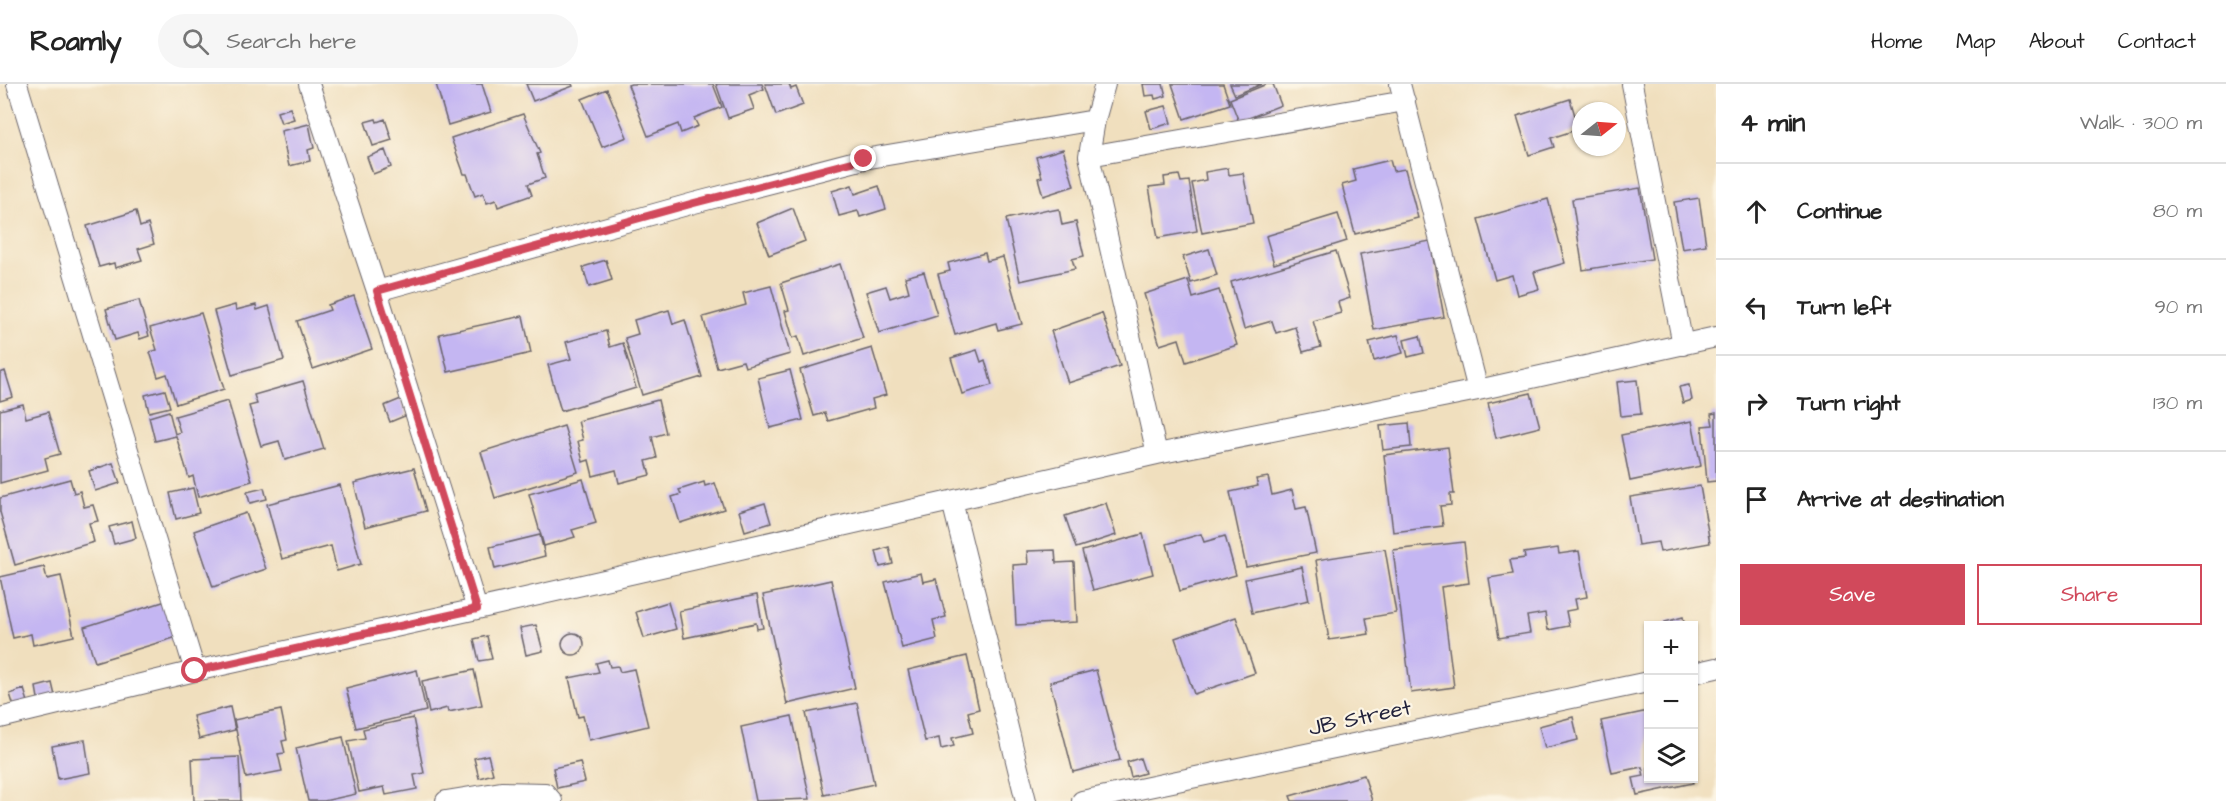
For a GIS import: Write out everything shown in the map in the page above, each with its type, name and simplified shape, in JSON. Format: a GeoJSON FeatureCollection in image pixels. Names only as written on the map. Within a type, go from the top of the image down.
{"type":"FeatureCollection","features":[{"type":"Feature","properties":{"kind":"street"},"geometry":{"type":"LineString","coordinates":[[17,84],[195,671]]}},
{"type":"Feature","properties":{"kind":"street"},"geometry":{"type":"LineString","coordinates":[[309,84],[477,609]]}},
{"type":"Feature","properties":{"kind":"street"},"geometry":{"type":"LineString","coordinates":[[1105,84],[1095,120],[1089,156],[1157,454]]}},
{"type":"Feature","properties":{"kind":"street"},"geometry":{"type":"LineString","coordinates":[[1632,84],[1683,345]]}},
{"type":"Feature","properties":{"kind":"street"},"geometry":{"type":"LineString","coordinates":[[1089,156],[1403,93],[1478,390]]}},
{"type":"Feature","properties":{"kind":"street"},"geometry":{"type":"LineString","coordinates":[[377,291],[694,203],[864,159],[1095,120]]}},
{"type":"Feature","properties":{"kind":"street"},"geometry":{"type":"LineString","coordinates":[[0,718],[195,671],[1157,454],[1478,390],[1716,337]]}},
{"type":"Feature","properties":{"kind":"street"},"geometry":{"type":"LineString","coordinates":[[951,501],[1026,801]]}},
{"type":"Feature","properties":{"kind":"street"},"geometry":{"type":"LineString","coordinates":[[1698,672],[1716,668]]}},
{"type":"Feature","properties":{"kind":"street","name":"JB Street"},"geometry":{"type":"LineString","coordinates":[[1082,801],[1644,683]]}},
{"type":"Feature","properties":{"kind":"street"},"geometry":{"type":"LineString","coordinates":[[446,801],[501,792],[545,793],[552,801]]}},
{"type":"Feature","properties":{"kind":"building"},"geometry":{"type":"Polygon","coordinates":[[[436,84],[482,84],[491,112],[448,125],[436,84]]]}},
{"type":"Feature","properties":{"kind":"building"},"geometry":{"type":"Polygon","coordinates":[[[526,84],[572,84],[573,86],[533,101],[526,84]]]}},
{"type":"Feature","properties":{"kind":"building"},"geometry":{"type":"Polygon","coordinates":[[[713,84],[722,107],[694,118],[698,126],[681,133],[678,124],[648,136],[628,85],[713,84]]]}},
{"type":"Feature","properties":{"kind":"building"},"geometry":{"type":"Polygon","coordinates":[[[716,84],[762,84],[764,89],[749,95],[754,109],[728,118],[716,84]]]}},
{"type":"Feature","properties":{"kind":"building"},"geometry":{"type":"Polygon","coordinates":[[[765,84],[789,84],[791,89],[796,87],[803,105],[776,115],[765,84]]]}},
{"type":"Feature","properties":{"kind":"building"},"geometry":{"type":"Polygon","coordinates":[[[1143,84],[1163,84],[1166,96],[1155,99],[1154,95],[1145,96],[1143,84]]]}},
{"type":"Feature","properties":{"kind":"building"},"geometry":{"type":"Polygon","coordinates":[[[1172,84],[1223,84],[1230,104],[1184,119],[1172,84]]]}},
{"type":"Feature","properties":{"kind":"building"},"geometry":{"type":"Polygon","coordinates":[[[1230,84],[1262,84],[1235,95],[1230,84]]]}},
{"type":"Feature","properties":{"kind":"building"},"geometry":{"type":"Polygon","coordinates":[[[1267,84],[1273,84],[1281,105],[1239,122],[1230,99],[1267,84]]]}},
{"type":"Feature","properties":{"kind":"building"},"geometry":{"type":"Polygon","coordinates":[[[607,89],[627,137],[602,147],[582,99],[607,89]]]}},
{"type":"Feature","properties":{"kind":"building"},"geometry":{"type":"Polygon","coordinates":[[[1570,99],[1572,131],[1551,138],[1554,147],[1529,155],[1517,116],[1570,99]]]}},
{"type":"Feature","properties":{"kind":"building"},"geometry":{"type":"Polygon","coordinates":[[[1166,106],[1171,123],[1151,129],[1146,111],[1166,106]]]}},
{"type":"Feature","properties":{"kind":"building"},"geometry":{"type":"Polygon","coordinates":[[[290,108],[294,119],[281,123],[277,112],[290,108]]]}},
{"type":"Feature","properties":{"kind":"building"},"geometry":{"type":"Polygon","coordinates":[[[523,114],[540,153],[537,154],[545,178],[528,184],[532,195],[498,207],[496,200],[487,203],[483,193],[475,196],[451,138],[523,114]]]}},
{"type":"Feature","properties":{"kind":"building"},"geometry":{"type":"Polygon","coordinates":[[[376,119],[377,122],[385,119],[392,140],[373,146],[365,122],[376,119]]]}},
{"type":"Feature","properties":{"kind":"building"},"geometry":{"type":"Polygon","coordinates":[[[309,124],[314,148],[308,150],[310,161],[289,166],[281,131],[309,124]]]}},
{"type":"Feature","properties":{"kind":"building"},"geometry":{"type":"Polygon","coordinates":[[[1063,149],[1074,186],[1043,196],[1038,178],[1042,177],[1036,157],[1063,149]]]}},
{"type":"Feature","properties":{"kind":"building"},"geometry":{"type":"Polygon","coordinates":[[[385,150],[391,167],[373,174],[367,157],[385,150]]]}},
{"type":"Feature","properties":{"kind":"building"},"geometry":{"type":"Polygon","coordinates":[[[1390,160],[1393,171],[1405,169],[1418,218],[1355,234],[1342,185],[1356,181],[1353,169],[1390,160]]]}},
{"type":"Feature","properties":{"kind":"building"},"geometry":{"type":"Polygon","coordinates":[[[1228,168],[1229,175],[1243,173],[1253,223],[1202,233],[1192,183],[1206,180],[1205,172],[1228,168]]]}},
{"type":"Feature","properties":{"kind":"building"},"geometry":{"type":"Polygon","coordinates":[[[1179,175],[1181,182],[1189,181],[1197,231],[1158,238],[1149,187],[1165,185],[1164,177],[1179,175]]]}},
{"type":"Feature","properties":{"kind":"building"},"geometry":{"type":"Polygon","coordinates":[[[852,185],[855,194],[879,186],[886,209],[860,217],[858,211],[839,216],[832,191],[852,185]]]}},
{"type":"Feature","properties":{"kind":"building"},"geometry":{"type":"Polygon","coordinates":[[[1640,188],[1652,259],[1583,270],[1572,199],[1640,188]]]}},
{"type":"Feature","properties":{"kind":"building"},"geometry":{"type":"Polygon","coordinates":[[[1699,198],[1706,245],[1682,249],[1674,202],[1699,198]]]}},
{"type":"Feature","properties":{"kind":"building"},"geometry":{"type":"Polygon","coordinates":[[[1548,199],[1565,263],[1534,272],[1539,289],[1517,295],[1512,275],[1495,280],[1478,219],[1548,199]]]}},
{"type":"Feature","properties":{"kind":"building"},"geometry":{"type":"Polygon","coordinates":[[[793,208],[805,241],[769,255],[757,223],[793,208]]]}},
{"type":"Feature","properties":{"kind":"building"},"geometry":{"type":"Polygon","coordinates":[[[1048,209],[1049,211],[1059,209],[1062,225],[1076,222],[1084,256],[1072,259],[1075,269],[1020,281],[1006,219],[1048,209]]]}},
{"type":"Feature","properties":{"kind":"building"},"geometry":{"type":"Polygon","coordinates":[[[136,211],[140,227],[148,224],[154,244],[138,249],[142,260],[115,268],[114,263],[99,267],[87,226],[136,211]]]}},
{"type":"Feature","properties":{"kind":"building"},"geometry":{"type":"Polygon","coordinates":[[[1338,214],[1347,241],[1274,264],[1266,236],[1338,214]]]}},
{"type":"Feature","properties":{"kind":"building"},"geometry":{"type":"Polygon","coordinates":[[[1430,241],[1444,317],[1374,330],[1360,254],[1430,241]]]}},
{"type":"Feature","properties":{"kind":"building"},"geometry":{"type":"Polygon","coordinates":[[[1209,249],[1217,275],[1191,283],[1183,257],[1209,249]]]}},
{"type":"Feature","properties":{"kind":"building"},"geometry":{"type":"Polygon","coordinates":[[[1336,251],[1350,298],[1338,302],[1341,313],[1313,321],[1321,347],[1303,352],[1295,327],[1276,333],[1272,321],[1244,329],[1231,282],[1336,251]]]}},
{"type":"Feature","properties":{"kind":"building"},"geometry":{"type":"Polygon","coordinates":[[[985,253],[987,261],[1003,257],[1022,324],[998,330],[996,323],[955,335],[938,274],[950,271],[948,263],[985,253]]]}},
{"type":"Feature","properties":{"kind":"building"},"geometry":{"type":"Polygon","coordinates":[[[606,260],[612,280],[589,287],[583,267],[606,260]]]}},
{"type":"Feature","properties":{"kind":"building"},"geometry":{"type":"Polygon","coordinates":[[[840,264],[863,338],[804,356],[798,336],[793,338],[785,311],[789,310],[781,283],[840,264]]]}},
{"type":"Feature","properties":{"kind":"building"},"geometry":{"type":"Polygon","coordinates":[[[924,272],[937,315],[879,333],[866,292],[886,286],[890,298],[909,292],[905,277],[924,272]]]}},
{"type":"Feature","properties":{"kind":"building"},"geometry":{"type":"Polygon","coordinates":[[[1188,280],[1193,298],[1219,290],[1237,345],[1186,362],[1179,339],[1160,345],[1144,294],[1188,280]]]}},
{"type":"Feature","properties":{"kind":"building"},"geometry":{"type":"Polygon","coordinates":[[[771,286],[790,354],[745,367],[743,361],[717,368],[703,317],[746,305],[743,293],[771,286]]]}},
{"type":"Feature","properties":{"kind":"building"},"geometry":{"type":"Polygon","coordinates":[[[354,296],[372,349],[313,369],[297,321],[330,310],[328,305],[354,296]]]}},
{"type":"Feature","properties":{"kind":"building"},"geometry":{"type":"Polygon","coordinates":[[[139,300],[149,336],[140,339],[138,333],[115,340],[106,309],[139,300]]]}},
{"type":"Feature","properties":{"kind":"building"},"geometry":{"type":"Polygon","coordinates":[[[235,305],[236,310],[256,305],[257,310],[269,306],[284,360],[232,375],[214,311],[235,305]]]}},
{"type":"Feature","properties":{"kind":"building"},"geometry":{"type":"Polygon","coordinates":[[[669,310],[673,324],[685,320],[702,377],[642,395],[625,338],[638,334],[634,320],[669,310]]]}},
{"type":"Feature","properties":{"kind":"building"},"geometry":{"type":"Polygon","coordinates":[[[201,313],[224,389],[176,404],[167,374],[158,377],[150,352],[157,350],[150,328],[201,313]]]}},
{"type":"Feature","properties":{"kind":"building"},"geometry":{"type":"Polygon","coordinates":[[[1102,313],[1120,366],[1068,383],[1051,331],[1102,313]]]}},
{"type":"Feature","properties":{"kind":"building"},"geometry":{"type":"Polygon","coordinates":[[[523,316],[531,353],[448,372],[439,334],[523,316]]]}},
{"type":"Feature","properties":{"kind":"building"},"geometry":{"type":"Polygon","coordinates":[[[606,331],[610,347],[623,343],[636,388],[561,411],[548,365],[571,359],[566,342],[606,331]]]}},
{"type":"Feature","properties":{"kind":"building"},"geometry":{"type":"Polygon","coordinates":[[[1398,335],[1403,353],[1374,361],[1369,342],[1398,335]]]}},
{"type":"Feature","properties":{"kind":"building"},"geometry":{"type":"Polygon","coordinates":[[[1420,336],[1424,353],[1408,357],[1404,340],[1420,336]]]}},
{"type":"Feature","properties":{"kind":"building"},"geometry":{"type":"Polygon","coordinates":[[[872,348],[886,395],[872,399],[874,408],[828,421],[825,413],[814,416],[800,370],[872,348]]]}},
{"type":"Feature","properties":{"kind":"building"},"geometry":{"type":"Polygon","coordinates":[[[977,350],[981,362],[985,360],[992,385],[962,394],[951,358],[977,350]]]}},
{"type":"Feature","properties":{"kind":"building"},"geometry":{"type":"Polygon","coordinates":[[[790,370],[803,420],[770,428],[758,378],[790,370]]]}},
{"type":"Feature","properties":{"kind":"building"},"geometry":{"type":"Polygon","coordinates":[[[5,371],[13,397],[0,401],[0,373],[5,371]]]}},
{"type":"Feature","properties":{"kind":"building"},"geometry":{"type":"Polygon","coordinates":[[[1637,380],[1641,414],[1621,416],[1617,382],[1637,380]]]}},
{"type":"Feature","properties":{"kind":"building"},"geometry":{"type":"Polygon","coordinates":[[[303,381],[324,449],[285,460],[279,441],[261,446],[249,406],[257,404],[254,395],[303,381]]]}},
{"type":"Feature","properties":{"kind":"building"},"geometry":{"type":"Polygon","coordinates":[[[1689,385],[1692,400],[1683,403],[1679,387],[1689,385]]]}},
{"type":"Feature","properties":{"kind":"building"},"geometry":{"type":"Polygon","coordinates":[[[165,390],[170,407],[149,412],[145,395],[165,390]]]}},
{"type":"Feature","properties":{"kind":"building"},"geometry":{"type":"Polygon","coordinates":[[[1531,393],[1540,427],[1496,438],[1488,403],[1531,393]]]}},
{"type":"Feature","properties":{"kind":"building"},"geometry":{"type":"Polygon","coordinates":[[[401,399],[407,415],[390,422],[384,406],[401,399]]]}},
{"type":"Feature","properties":{"kind":"building"},"geometry":{"type":"Polygon","coordinates":[[[658,400],[666,433],[652,437],[657,458],[646,461],[650,475],[619,483],[616,470],[593,476],[589,460],[583,462],[578,441],[583,440],[578,421],[658,400]]]}},
{"type":"Feature","properties":{"kind":"building"},"geometry":{"type":"Polygon","coordinates":[[[228,401],[252,481],[198,497],[193,476],[189,478],[176,436],[155,441],[149,417],[169,411],[175,434],[180,432],[175,416],[228,401]]]}},
{"type":"Feature","properties":{"kind":"building"},"geometry":{"type":"Polygon","coordinates":[[[23,404],[26,418],[48,412],[60,454],[45,458],[48,470],[0,483],[0,410],[23,404]]]}},
{"type":"Feature","properties":{"kind":"building"},"geometry":{"type":"Polygon","coordinates":[[[1716,413],[1716,481],[1707,482],[1702,426],[1713,425],[1711,414],[1716,413]]]}},
{"type":"Feature","properties":{"kind":"building"},"geometry":{"type":"Polygon","coordinates":[[[1692,421],[1701,466],[1630,481],[1621,435],[1692,421]]]}},
{"type":"Feature","properties":{"kind":"building"},"geometry":{"type":"Polygon","coordinates":[[[1409,423],[1411,447],[1383,450],[1380,426],[1409,423]]]}},
{"type":"Feature","properties":{"kind":"building"},"geometry":{"type":"Polygon","coordinates":[[[564,426],[578,472],[495,498],[481,452],[564,426]]]}},
{"type":"Feature","properties":{"kind":"building"},"geometry":{"type":"Polygon","coordinates":[[[1448,447],[1454,494],[1450,494],[1451,505],[1440,506],[1443,526],[1393,532],[1384,455],[1448,447]]]}},
{"type":"Feature","properties":{"kind":"building"},"geometry":{"type":"Polygon","coordinates":[[[113,463],[120,483],[95,491],[89,471],[113,463]]]}},
{"type":"Feature","properties":{"kind":"building"},"geometry":{"type":"Polygon","coordinates":[[[414,468],[426,511],[365,527],[354,483],[414,468]]]}},
{"type":"Feature","properties":{"kind":"building"},"geometry":{"type":"Polygon","coordinates":[[[1268,477],[1272,495],[1292,490],[1296,509],[1306,507],[1316,553],[1246,567],[1230,492],[1258,486],[1256,479],[1268,477]]]}},
{"type":"Feature","properties":{"kind":"building"},"geometry":{"type":"Polygon","coordinates":[[[70,479],[74,493],[80,491],[84,507],[93,505],[98,521],[89,523],[94,542],[15,565],[0,512],[0,498],[70,479]]]}},
{"type":"Feature","properties":{"kind":"building"},"geometry":{"type":"Polygon","coordinates":[[[583,479],[596,523],[572,530],[575,537],[544,546],[529,494],[583,479]]]}},
{"type":"Feature","properties":{"kind":"building"},"geometry":{"type":"Polygon","coordinates":[[[704,482],[705,486],[715,483],[724,509],[680,523],[672,497],[681,494],[679,490],[704,482]]]}},
{"type":"Feature","properties":{"kind":"building"},"geometry":{"type":"Polygon","coordinates":[[[340,485],[361,564],[337,571],[331,546],[282,559],[267,504],[340,485]]]}},
{"type":"Feature","properties":{"kind":"building"},"geometry":{"type":"Polygon","coordinates":[[[1700,486],[1710,543],[1660,552],[1658,542],[1638,545],[1630,497],[1700,486]]]}},
{"type":"Feature","properties":{"kind":"building"},"geometry":{"type":"Polygon","coordinates":[[[193,488],[199,513],[176,519],[170,493],[193,488]]]}},
{"type":"Feature","properties":{"kind":"building"},"geometry":{"type":"Polygon","coordinates":[[[264,488],[267,499],[250,503],[247,492],[264,488]]]}},
{"type":"Feature","properties":{"kind":"building"},"geometry":{"type":"Polygon","coordinates":[[[765,503],[771,523],[745,531],[739,511],[765,503]]]}},
{"type":"Feature","properties":{"kind":"building"},"geometry":{"type":"Polygon","coordinates":[[[1106,503],[1116,535],[1076,548],[1065,516],[1106,503]]]}},
{"type":"Feature","properties":{"kind":"building"},"geometry":{"type":"Polygon","coordinates":[[[246,513],[266,569],[213,587],[194,531],[246,513]]]}},
{"type":"Feature","properties":{"kind":"building"},"geometry":{"type":"Polygon","coordinates":[[[132,521],[136,538],[114,544],[109,527],[132,521]]]}},
{"type":"Feature","properties":{"kind":"building"},"geometry":{"type":"Polygon","coordinates":[[[1143,534],[1153,574],[1093,590],[1082,551],[1143,534]]]}},
{"type":"Feature","properties":{"kind":"building"},"geometry":{"type":"Polygon","coordinates":[[[1201,534],[1204,542],[1225,536],[1236,575],[1180,591],[1167,544],[1201,534]]]}},
{"type":"Feature","properties":{"kind":"building"},"geometry":{"type":"Polygon","coordinates":[[[540,535],[545,556],[495,569],[490,547],[540,535]]]}},
{"type":"Feature","properties":{"kind":"building"},"geometry":{"type":"Polygon","coordinates":[[[1464,542],[1469,583],[1441,587],[1454,687],[1411,693],[1393,550],[1464,542]]]}},
{"type":"Feature","properties":{"kind":"building"},"geometry":{"type":"Polygon","coordinates":[[[889,547],[893,564],[880,567],[876,551],[889,547]]]}},
{"type":"Feature","properties":{"kind":"building"},"geometry":{"type":"Polygon","coordinates":[[[1558,548],[1559,554],[1579,551],[1587,597],[1575,599],[1577,609],[1566,611],[1569,626],[1548,630],[1545,613],[1527,616],[1530,633],[1499,638],[1489,578],[1513,574],[1510,560],[1525,558],[1524,553],[1558,548]]]}},
{"type":"Feature","properties":{"kind":"building"},"geometry":{"type":"Polygon","coordinates":[[[1385,549],[1396,613],[1366,618],[1369,634],[1329,640],[1316,560],[1385,549]]]}},
{"type":"Feature","properties":{"kind":"building"},"geometry":{"type":"Polygon","coordinates":[[[1055,550],[1056,563],[1074,562],[1077,622],[1016,625],[1013,565],[1028,564],[1027,551],[1055,550]]]}},
{"type":"Feature","properties":{"kind":"building"},"geometry":{"type":"Polygon","coordinates":[[[44,567],[47,579],[61,576],[74,636],[33,645],[31,634],[13,638],[0,577],[44,567]]]}},
{"type":"Feature","properties":{"kind":"building"},"geometry":{"type":"Polygon","coordinates":[[[1302,567],[1309,600],[1252,613],[1245,579],[1302,567]]]}},
{"type":"Feature","properties":{"kind":"building"},"geometry":{"type":"Polygon","coordinates":[[[921,573],[923,582],[936,579],[946,617],[933,620],[937,639],[902,648],[885,582],[921,573]]]}},
{"type":"Feature","properties":{"kind":"building"},"geometry":{"type":"Polygon","coordinates":[[[831,580],[855,688],[787,704],[763,595],[831,580]]]}},
{"type":"Feature","properties":{"kind":"building"},"geometry":{"type":"Polygon","coordinates":[[[757,595],[763,628],[757,629],[756,623],[684,638],[679,611],[757,595]]]}},
{"type":"Feature","properties":{"kind":"building"},"geometry":{"type":"Polygon","coordinates":[[[166,601],[177,637],[95,662],[84,627],[166,601]]]}},
{"type":"Feature","properties":{"kind":"building"},"geometry":{"type":"Polygon","coordinates":[[[668,602],[676,629],[644,638],[636,612],[668,602]]]}},
{"type":"Feature","properties":{"kind":"building"},"geometry":{"type":"Polygon","coordinates":[[[1236,617],[1255,673],[1194,694],[1175,638],[1236,617]]]}},
{"type":"Feature","properties":{"kind":"building"},"geometry":{"type":"Polygon","coordinates":[[[1683,617],[1684,621],[1669,621],[1683,617]]]}},
{"type":"Feature","properties":{"kind":"building"},"geometry":{"type":"Polygon","coordinates":[[[536,625],[543,651],[526,655],[520,628],[536,625]]]}},
{"type":"Feature","properties":{"kind":"building"},"geometry":{"type":"Polygon","coordinates":[[[573,633],[581,636],[584,644],[581,652],[573,655],[565,652],[562,644],[565,636],[573,633]]]}},
{"type":"Feature","properties":{"kind":"building"},"geometry":{"type":"Polygon","coordinates":[[[487,636],[492,659],[479,661],[474,639],[487,636]]]}},
{"type":"Feature","properties":{"kind":"building"},"geometry":{"type":"Polygon","coordinates":[[[967,656],[979,709],[968,712],[973,733],[952,738],[954,746],[941,749],[939,738],[925,741],[908,670],[967,656]]]}},
{"type":"Feature","properties":{"kind":"building"},"geometry":{"type":"Polygon","coordinates":[[[608,660],[610,667],[618,666],[620,672],[634,669],[648,726],[589,740],[583,716],[578,717],[569,678],[599,672],[596,663],[608,660]]]}},
{"type":"Feature","properties":{"kind":"building"},"geometry":{"type":"Polygon","coordinates":[[[417,670],[426,711],[356,728],[346,688],[417,670]]]}},
{"type":"Feature","properties":{"kind":"building"},"geometry":{"type":"Polygon","coordinates":[[[474,670],[482,705],[448,712],[447,708],[429,713],[422,681],[474,670]]]}},
{"type":"Feature","properties":{"kind":"building"},"geometry":{"type":"Polygon","coordinates":[[[1096,670],[1120,760],[1073,772],[1050,682],[1096,670]]]}},
{"type":"Feature","properties":{"kind":"building"},"geometry":{"type":"Polygon","coordinates":[[[52,683],[56,700],[39,704],[36,687],[52,683]]]}},
{"type":"Feature","properties":{"kind":"building"},"geometry":{"type":"Polygon","coordinates":[[[24,689],[29,705],[15,710],[10,694],[24,689]]]}},
{"type":"Feature","properties":{"kind":"building"},"geometry":{"type":"Polygon","coordinates":[[[857,703],[874,784],[824,795],[806,713],[857,703]]]}},
{"type":"Feature","properties":{"kind":"building"},"geometry":{"type":"Polygon","coordinates":[[[230,707],[235,730],[199,739],[193,716],[230,707]]]}},
{"type":"Feature","properties":{"kind":"building"},"geometry":{"type":"Polygon","coordinates":[[[281,710],[287,740],[282,741],[285,753],[278,754],[282,771],[246,778],[234,720],[281,710]]]}},
{"type":"Feature","properties":{"kind":"building"},"geometry":{"type":"Polygon","coordinates":[[[1644,712],[1644,776],[1642,767],[1612,773],[1601,721],[1644,712]]]}},
{"type":"Feature","properties":{"kind":"building"},"geometry":{"type":"Polygon","coordinates":[[[792,716],[810,799],[756,801],[741,727],[792,716]]]}},
{"type":"Feature","properties":{"kind":"building"},"geometry":{"type":"Polygon","coordinates":[[[1573,717],[1578,740],[1545,748],[1539,726],[1573,717]]]}},
{"type":"Feature","properties":{"kind":"building"},"geometry":{"type":"Polygon","coordinates":[[[413,718],[424,773],[414,775],[417,789],[386,795],[384,787],[359,792],[348,741],[365,738],[363,729],[413,718]]]}},
{"type":"Feature","properties":{"kind":"building"},"geometry":{"type":"Polygon","coordinates":[[[343,737],[356,794],[324,801],[308,801],[296,748],[343,737]]]}},
{"type":"Feature","properties":{"kind":"building"},"geometry":{"type":"Polygon","coordinates":[[[85,740],[90,773],[58,779],[52,746],[85,740]]]}},
{"type":"Feature","properties":{"kind":"building"},"geometry":{"type":"Polygon","coordinates":[[[488,755],[493,774],[479,778],[474,758],[488,755]]]}},
{"type":"Feature","properties":{"kind":"building"},"geometry":{"type":"Polygon","coordinates":[[[239,757],[241,801],[194,801],[192,759],[239,757]]]}},
{"type":"Feature","properties":{"kind":"building"},"geometry":{"type":"Polygon","coordinates":[[[1140,758],[1145,773],[1131,777],[1127,762],[1140,758]]]}},
{"type":"Feature","properties":{"kind":"building"},"geometry":{"type":"Polygon","coordinates":[[[580,762],[585,782],[557,788],[553,768],[580,762]]]}},
{"type":"Feature","properties":{"kind":"building"},"geometry":{"type":"Polygon","coordinates":[[[1364,775],[1372,801],[1292,801],[1290,796],[1364,775]]]}},
{"type":"Feature","properties":{"kind":"building"},"geometry":{"type":"Polygon","coordinates":[[[1644,776],[1644,783],[1693,783],[1637,795],[1633,778],[1644,776]]]}},
{"type":"Feature","properties":{"kind":"route"},"geometry":{"type":"LineString","coordinates":[[195,671],[477,609],[377,291],[694,203],[864,159]]}}]}
